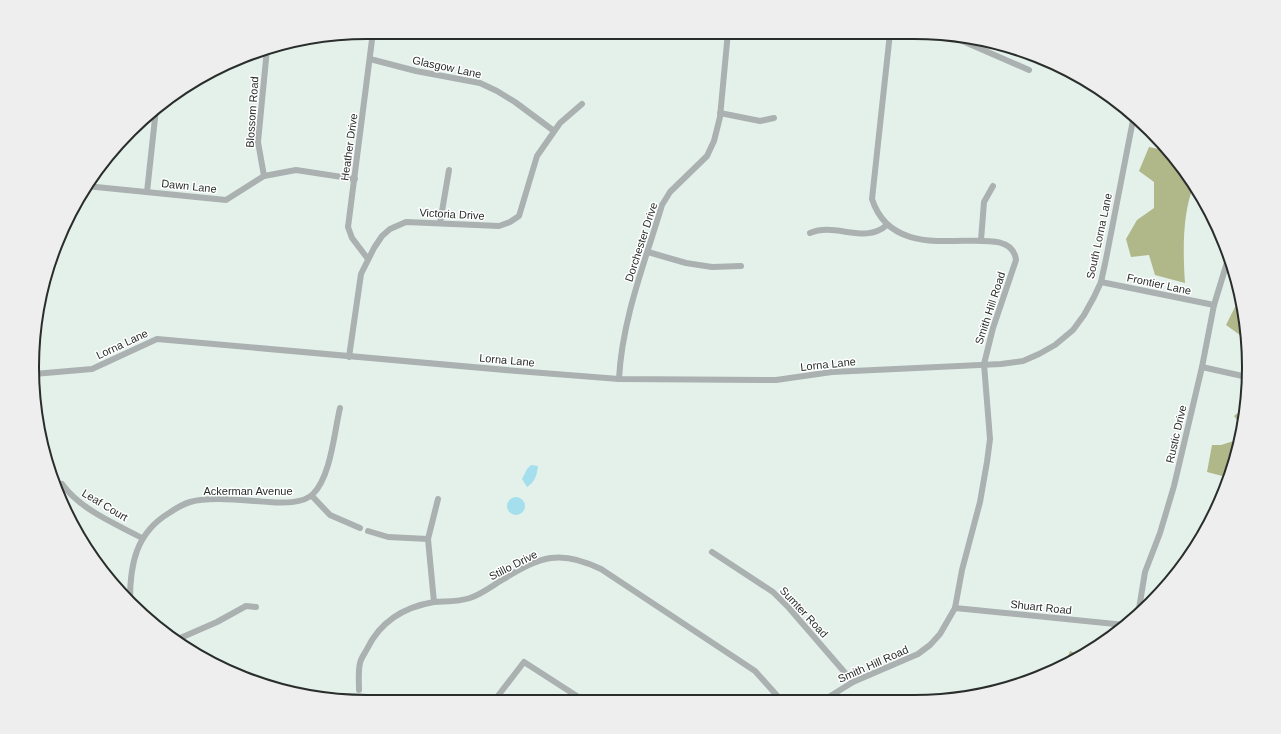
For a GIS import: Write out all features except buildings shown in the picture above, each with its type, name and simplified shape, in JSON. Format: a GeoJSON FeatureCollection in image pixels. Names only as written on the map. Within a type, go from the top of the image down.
{"type":"FeatureCollection","features":[{"type":"Feature","properties":{"kind":"street","name":"Heather Drive"},"geometry":{"type":"LineString","coordinates":[[368,259],[352,238],[348,227],[372,39]]}},
{"type":"Feature","properties":{"kind":"street","name":"Dorchester Drive"},"geometry":{"type":"LineString","coordinates":[[619,379],[620,349],[626,323],[662,205],[670,192],[707,156],[714,141],[720,113],[727,39]]}},
{"type":"Feature","properties":{"kind":"street","name":"Smith Hill Road"},"geometry":{"type":"LineString","coordinates":[[832,695],[853,682],[918,654],[930,645],[940,634],[955,608],[962,570],[980,502],[990,439],[984,364],[993,328],[1016,260],[1016,253],[1005,243],[981,240],[924,240],[909,238],[898,233],[887,225],[875,209],[872,199],[889,39]]}},
{"type":"Feature","properties":{"kind":"street"},"geometry":{"type":"LineString","coordinates":[[969,44],[1029,70]]}},
{"type":"Feature","properties":{"kind":"street","name":"Blossom Road"},"geometry":{"type":"LineString","coordinates":[[264,176],[258,142],[266,55]]}},
{"type":"Feature","properties":{"kind":"street","name":"Glasgow Lane"},"geometry":{"type":"LineString","coordinates":[[370,59],[416,72],[480,84],[497,91],[516,102],[554,131]]}},
{"type":"Feature","properties":{"kind":"street","name":"Victoria Drive"},"geometry":{"type":"LineString","coordinates":[[349,357],[361,274],[382,236],[390,229],[406,222],[500,226],[510,222],[519,216],[537,156],[560,123],[582,104]]}},
{"type":"Feature","properties":{"kind":"street"},"geometry":{"type":"LineString","coordinates":[[720,113],[760,121],[774,118]]}},
{"type":"Feature","properties":{"kind":"street"},"geometry":{"type":"LineString","coordinates":[[147,192],[155,117]]}},
{"type":"Feature","properties":{"kind":"street","name":"South Lorna Lane"},"geometry":{"type":"LineString","coordinates":[[984,364],[1023,361],[1055,345],[1073,330],[1084,315],[1100,282],[1133,122]]}},
{"type":"Feature","properties":{"kind":"street","name":"Dawn Lane"},"geometry":{"type":"LineString","coordinates":[[93,187],[226,200],[264,176],[296,170],[355,179]]}},
{"type":"Feature","properties":{"kind":"street"},"geometry":{"type":"LineString","coordinates":[[440,223],[449,170]]}},
{"type":"Feature","properties":{"kind":"street"},"geometry":{"type":"LineString","coordinates":[[981,240],[984,202],[992,186]]}},
{"type":"Feature","properties":{"kind":"street"},"geometry":{"type":"LineString","coordinates":[[810,233],[824,230],[871,234],[880,232],[887,225]]}},
{"type":"Feature","properties":{"kind":"street"},"geometry":{"type":"LineString","coordinates":[[648,252],[686,263],[712,267],[741,266]]}},
{"type":"Feature","properties":{"kind":"street","name":"Rustic Drive"},"geometry":{"type":"LineString","coordinates":[[1140,605],[1145,572],[1160,533],[1174,486],[1202,367],[1214,305],[1226,264]]}},
{"type":"Feature","properties":{"kind":"street","name":"Frontier Lane"},"geometry":{"type":"LineString","coordinates":[[1100,282],[1214,305]]}},
{"type":"Feature","properties":{"kind":"street","name":"Lorna Lane"},"geometry":{"type":"LineString","coordinates":[[39,374],[92,369],[157,339],[249,346],[349,357],[619,379],[776,380],[832,372],[984,364]]}},
{"type":"Feature","properties":{"kind":"street"},"geometry":{"type":"LineString","coordinates":[[1202,367],[1242,376]]}},
{"type":"Feature","properties":{"kind":"street"},"geometry":{"type":"LineString","coordinates":[[340,408],[326,473],[320,487],[312,496],[330,515],[360,528]]}},
{"type":"Feature","properties":{"kind":"street","name":"Leaf Court"},"geometry":{"type":"LineString","coordinates":[[62,484],[70,495],[83,506],[142,538]]}},
{"type":"Feature","properties":{"kind":"street","name":"Ackerman Avenue"},"geometry":{"type":"LineString","coordinates":[[130,594],[131,570],[142,538],[161,518],[190,502],[211,500],[283,503],[298,501],[312,496]]}},
{"type":"Feature","properties":{"kind":"street"},"geometry":{"type":"LineString","coordinates":[[434,602],[428,539],[438,499]]}},
{"type":"Feature","properties":{"kind":"street"},"geometry":{"type":"LineString","coordinates":[[368,531],[388,537],[428,539]]}},
{"type":"Feature","properties":{"kind":"street","name":"Sumter Road"},"geometry":{"type":"LineString","coordinates":[[712,552],[773,592],[789,608],[853,682]]}},
{"type":"Feature","properties":{"kind":"street","name":"Stillo Drive"},"geometry":{"type":"LineString","coordinates":[[359,690],[360,662],[372,638],[388,621],[401,612],[434,602],[457,601],[470,598],[539,561],[563,556],[582,560],[602,569],[755,671],[777,695]]}},
{"type":"Feature","properties":{"kind":"street"},"geometry":{"type":"LineString","coordinates":[[182,637],[217,622],[246,606],[256,607]]}},
{"type":"Feature","properties":{"kind":"street","name":"Shuart Road"},"geometry":{"type":"LineString","coordinates":[[955,608],[1117,624]]}},
{"type":"Feature","properties":{"kind":"street"},"geometry":{"type":"LineString","coordinates":[[499,695],[524,662],[575,695]]}},
{"type":"Feature","properties":{"kind":"green space"},"geometry":{"type":"Polygon","coordinates":[[[1149,147],[1159,149],[1191,192],[1187,208],[1184,234],[1185,283],[1155,275],[1149,255],[1131,257],[1126,239],[1137,220],[1154,208],[1154,182],[1139,171],[1149,147]]]}},
{"type":"Feature","properties":{"kind":"green space"},"geometry":{"type":"Polygon","coordinates":[[[1236,305],[1236,305],[1240,335],[1226,325],[1236,305]]]}},
{"type":"Feature","properties":{"kind":"green space"},"geometry":{"type":"Polygon","coordinates":[[[1239,412],[1237,421],[1234,416],[1239,412]]]}},
{"type":"Feature","properties":{"kind":"green space"},"geometry":{"type":"Polygon","coordinates":[[[1234,441],[1223,476],[1207,472],[1212,445],[1221,445],[1234,441]]]}},
{"type":"Feature","properties":{"kind":"green space"},"geometry":{"type":"Polygon","coordinates":[[[1070,651],[1075,653],[1068,656],[1070,651]]]}},
{"type":"Feature","properties":{"kind":"water"},"geometry":{"type":"Polygon","coordinates":[[[531,465],[538,466],[538,469],[534,481],[527,487],[522,479],[527,469],[531,465]]]}},
{"type":"Feature","properties":{"kind":"water"},"geometry":{"type":"Polygon","coordinates":[[[512,497],[520,497],[525,502],[523,513],[520,515],[512,515],[507,510],[507,502],[512,497]]]}}]}
